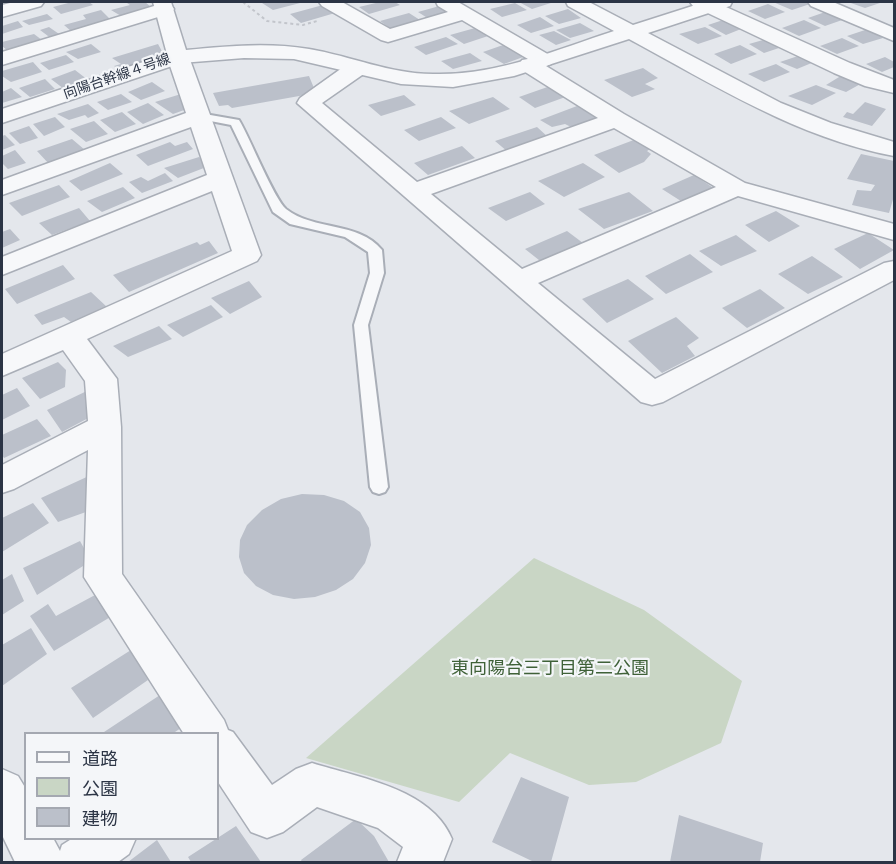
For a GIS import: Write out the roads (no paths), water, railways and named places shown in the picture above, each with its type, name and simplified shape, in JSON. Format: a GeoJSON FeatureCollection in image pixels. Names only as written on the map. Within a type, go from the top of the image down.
{"type":"FeatureCollection","features":[{"type":"Feature","properties":{"kind":"street"},"geometry":{"type":"LineString","coordinates":[[2,11],[34,2]]}},
{"type":"Feature","properties":{"kind":"street"},"geometry":{"type":"LineString","coordinates":[[330,2],[388,36],[464,13]]}},
{"type":"Feature","properties":{"kind":"street"},"geometry":{"type":"LineString","coordinates":[[446,2],[537,62],[616,119],[736,188],[894,232]]}},
{"type":"Feature","properties":{"kind":"street"},"geometry":{"type":"LineString","coordinates":[[574,2],[781,112],[823,128],[894,149]]}},
{"type":"Feature","properties":{"kind":"street"},"geometry":{"type":"LineString","coordinates":[[818,2],[894,35]]}},
{"type":"Feature","properties":{"kind":"street"},"geometry":{"type":"LineString","coordinates":[[2,366],[247,255],[178,57],[282,51],[313,55],[401,79],[438,81],[492,75],[632,32],[711,3],[842,68],[894,87]]}},
{"type":"Feature","properties":{"kind":"street"},"geometry":{"type":"LineString","coordinates":[[2,59],[163,5]]}},
{"type":"Feature","properties":{"kind":"street","name":"向陽台幹線４号線"},"geometry":{"type":"LineString","coordinates":[[2,116],[178,57],[163,5]]}},
{"type":"Feature","properties":{"kind":"street"},"geometry":{"type":"LineString","coordinates":[[357,68],[308,103],[652,394],[894,269]]}},
{"type":"Feature","properties":{"kind":"street"},"geometry":{"type":"LineString","coordinates":[[2,188],[199,116]]}},
{"type":"Feature","properties":{"kind":"street"},"geometry":{"type":"LineString","coordinates":[[413,192],[616,119]]}},
{"type":"Feature","properties":{"kind":"street"},"geometry":{"type":"LineString","coordinates":[[2,267],[220,179]]}},
{"type":"Feature","properties":{"kind":"street"},"geometry":{"type":"LineString","coordinates":[[518,280],[736,188]]}},
{"type":"Feature","properties":{"kind":"street"},"geometry":{"type":"LineString","coordinates":[[68,336],[101,379],[105,427],[103,577],[205,732]]}},
{"type":"Feature","properties":{"kind":"street"},"geometry":{"type":"LineString","coordinates":[[2,480],[105,427]]}},
{"type":"Feature","properties":{"kind":"street"},"geometry":{"type":"LineString","coordinates":[[219,752],[267,816],[312,784],[392,810],[429,839],[420,862]]}},
{"type":"Feature","properties":{"kind":"street"},"geometry":{"type":"LineString","coordinates":[[2,792],[24,833]]}},
{"type":"Feature","properties":{"kind":"street"},"geometry":{"type":"LineString","coordinates":[[28,840],[41,862]]}},
{"type":"Feature","properties":{"kind":"street"},"geometry":{"type":"LineString","coordinates":[[79,862],[110,840]]}},
{"type":"Feature","properties":{"kind":"lane"},"geometry":{"type":"LineString","coordinates":[[199,116],[235,122],[278,209],[295,221],[350,234],[375,250],[376,273],[361,324],[379,487]]}},
{"type":"Feature","properties":{"kind":"park label","name":"東向陽台三丁目第二公園"},"geometry":{"type":"Point","coordinates":[550,669]}}]}
